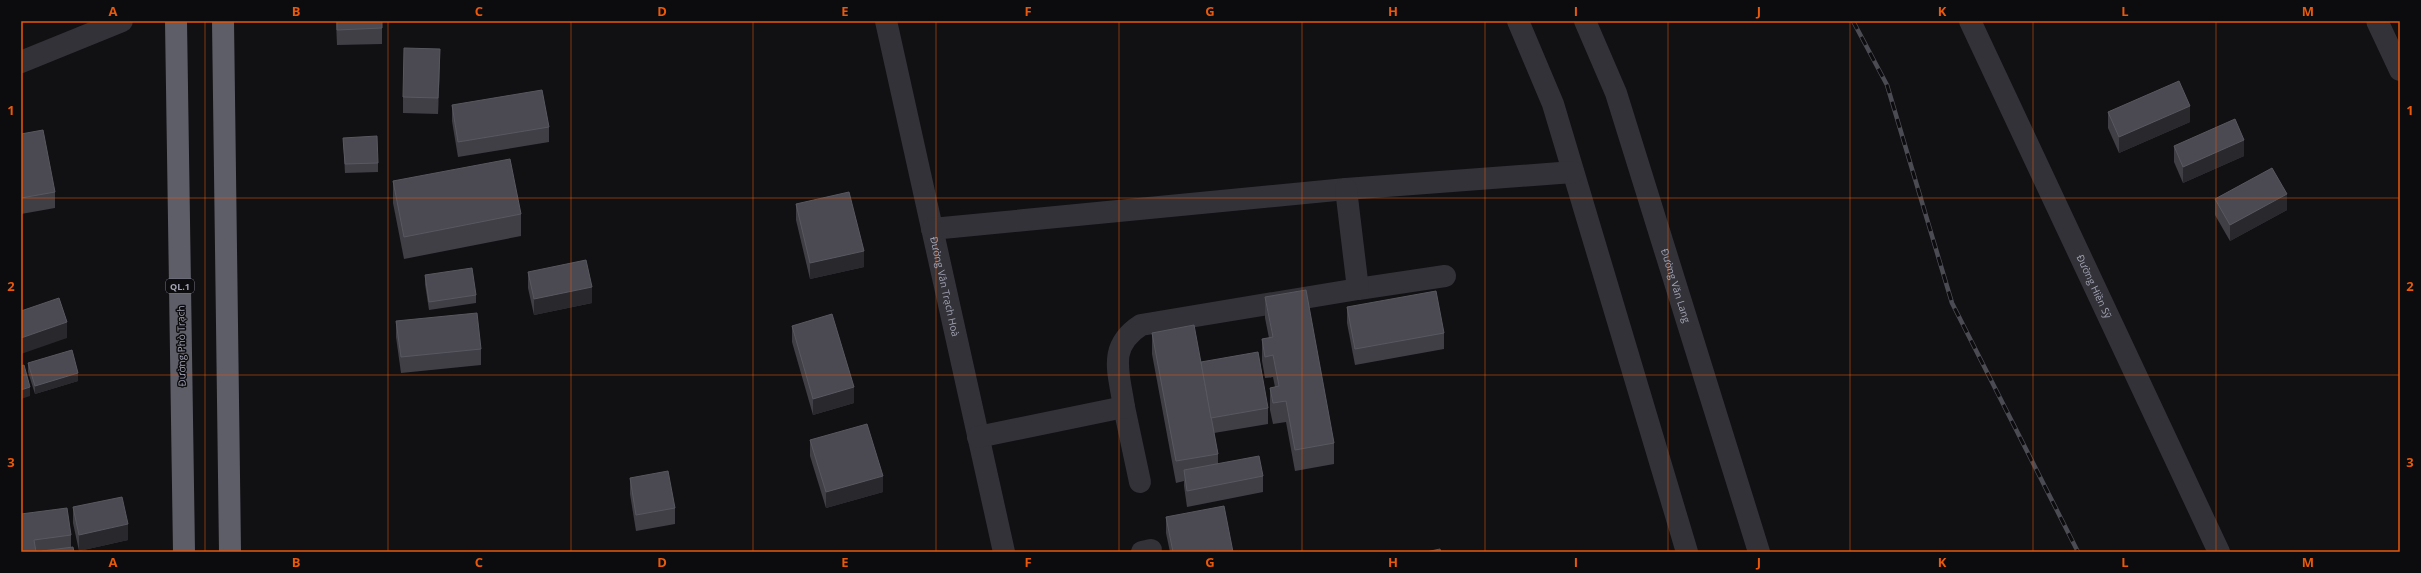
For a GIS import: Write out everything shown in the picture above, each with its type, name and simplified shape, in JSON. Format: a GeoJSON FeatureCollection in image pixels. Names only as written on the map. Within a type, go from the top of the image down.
{"type":"FeatureCollection","features":[{"type":"Feature","properties":{"kind":"highway","name":"Đường Phò Trạch"},"geometry":{"type":"LineString","coordinates":[[176,21],[184,552]]}},
{"type":"Feature","properties":{"kind":"highway"},"geometry":{"type":"LineString","coordinates":[[223,21],[230,552]]}},
{"type":"Feature","properties":{"kind":"street"},"geometry":{"type":"LineString","coordinates":[[21,62],[122,21]]}},
{"type":"Feature","properties":{"kind":"street","name":"Đường Vân Trạch Hoà"},"geometry":{"type":"LineString","coordinates":[[886,21],[1004,552]]}},
{"type":"Feature","properties":{"kind":"street"},"geometry":{"type":"LineString","coordinates":[[1518,21],[1553,104],[1687,552]]}},
{"type":"Feature","properties":{"kind":"street","name":"Đường Văn Lang"},"geometry":{"type":"LineString","coordinates":[[1585,21],[1616,93],[1759,552]]}},
{"type":"Feature","properties":{"kind":"street","name":"Đường Hiền Sỹ"},"geometry":{"type":"LineString","coordinates":[[1970,21],[2219,552]]}},
{"type":"Feature","properties":{"kind":"street"},"geometry":{"type":"LineString","coordinates":[[2377,21],[2400,70]]}},
{"type":"Feature","properties":{"kind":"street"},"geometry":{"type":"LineString","coordinates":[[932,229],[1346,189],[1573,172]]}},
{"type":"Feature","properties":{"kind":"street"},"geometry":{"type":"LineString","coordinates":[[1346,189],[1358,289]]}},
{"type":"Feature","properties":{"kind":"street"},"geometry":{"type":"LineString","coordinates":[[1140,482],[1124,407],[1117,362],[1119,347],[1129,333],[1142,325],[1445,276]]}},
{"type":"Feature","properties":{"kind":"street"},"geometry":{"type":"LineString","coordinates":[[978,437],[1124,407]]}},
{"type":"Feature","properties":{"kind":"building"},"geometry":{"type":"Polygon","coordinates":[[[337,21],[382,21],[382,28],[337,30],[337,21]]]}},
{"type":"Feature","properties":{"kind":"building"},"geometry":{"type":"Polygon","coordinates":[[[404,48],[440,49],[438,98],[403,97],[404,48]]]}},
{"type":"Feature","properties":{"kind":"building"},"geometry":{"type":"Polygon","coordinates":[[[2179,81],[2190,106],[2119,137],[2108,112],[2179,81]]]}},
{"type":"Feature","properties":{"kind":"building"},"geometry":{"type":"Polygon","coordinates":[[[542,90],[549,127],[458,142],[452,105],[542,90]]]}},
{"type":"Feature","properties":{"kind":"building"},"geometry":{"type":"Polygon","coordinates":[[[2235,119],[2244,140],[2183,167],[2174,146],[2235,119]]]}},
{"type":"Feature","properties":{"kind":"building"},"geometry":{"type":"Polygon","coordinates":[[[43,130],[55,192],[21,198],[21,134],[43,130]]]}},
{"type":"Feature","properties":{"kind":"building"},"geometry":{"type":"Polygon","coordinates":[[[377,136],[378,163],[345,164],[343,138],[377,136]]]}},
{"type":"Feature","properties":{"kind":"building"},"geometry":{"type":"Polygon","coordinates":[[[510,159],[521,214],[404,237],[393,181],[510,159]]]}},
{"type":"Feature","properties":{"kind":"building"},"geometry":{"type":"Polygon","coordinates":[[[2272,168],[2287,194],[2230,225],[2215,199],[2272,168]]]}},
{"type":"Feature","properties":{"kind":"building"},"geometry":{"type":"Polygon","coordinates":[[[849,192],[864,251],[810,263],[796,204],[849,192]]]}},
{"type":"Feature","properties":{"kind":"building"},"geometry":{"type":"Polygon","coordinates":[[[586,260],[592,287],[534,299],[528,272],[586,260]]]}},
{"type":"Feature","properties":{"kind":"building"},"geometry":{"type":"Polygon","coordinates":[[[472,268],[476,295],[429,302],[425,275],[472,268]]]}},
{"type":"Feature","properties":{"kind":"building"},"geometry":{"type":"Polygon","coordinates":[[[1306,290],[1334,443],[1295,450],[1286,401],[1273,403],[1270,388],[1279,386],[1273,355],[1265,357],[1262,339],[1273,337],[1265,297],[1306,290]]]}},
{"type":"Feature","properties":{"kind":"building"},"geometry":{"type":"Polygon","coordinates":[[[1436,291],[1444,333],[1355,349],[1347,307],[1436,291]]]}},
{"type":"Feature","properties":{"kind":"building"},"geometry":{"type":"Polygon","coordinates":[[[59,298],[67,322],[21,338],[21,311],[59,298]]]}},
{"type":"Feature","properties":{"kind":"building"},"geometry":{"type":"Polygon","coordinates":[[[477,313],[481,349],[401,357],[396,321],[477,313]]]}},
{"type":"Feature","properties":{"kind":"building"},"geometry":{"type":"Polygon","coordinates":[[[832,314],[854,387],[813,399],[792,326],[832,314]]]}},
{"type":"Feature","properties":{"kind":"building"},"geometry":{"type":"Polygon","coordinates":[[[1194,325],[1218,454],[1176,461],[1152,333],[1194,325]]]}},
{"type":"Feature","properties":{"kind":"building"},"geometry":{"type":"Polygon","coordinates":[[[72,350],[78,373],[35,386],[28,363],[72,350]]]}},
{"type":"Feature","properties":{"kind":"building"},"geometry":{"type":"Polygon","coordinates":[[[1258,352],[1268,408],[1211,418],[1201,362],[1258,352]]]}},
{"type":"Feature","properties":{"kind":"building"},"geometry":{"type":"Polygon","coordinates":[[[24,365],[30,387],[21,390],[21,366],[24,365]]]}},
{"type":"Feature","properties":{"kind":"building"},"geometry":{"type":"Polygon","coordinates":[[[867,424],[883,476],[826,492],[810,440],[867,424]]]}},
{"type":"Feature","properties":{"kind":"building"},"geometry":{"type":"Polygon","coordinates":[[[1259,456],[1263,476],[1187,491],[1184,470],[1259,456]]]}},
{"type":"Feature","properties":{"kind":"building"},"geometry":{"type":"Polygon","coordinates":[[[668,471],[675,508],[636,515],[630,478],[668,471]]]}},
{"type":"Feature","properties":{"kind":"building"},"geometry":{"type":"Polygon","coordinates":[[[122,497],[128,524],[79,535],[73,507],[122,497]]]}},
{"type":"Feature","properties":{"kind":"building"},"geometry":{"type":"Polygon","coordinates":[[[1224,506],[1233,552],[1173,552],[1166,517],[1224,506]]]}},
{"type":"Feature","properties":{"kind":"building"},"geometry":{"type":"Polygon","coordinates":[[[67,508],[71,535],[34,540],[36,552],[21,552],[21,514],[67,508]]]}},
{"type":"Feature","properties":{"kind":"building"},"geometry":{"type":"Polygon","coordinates":[[[73,547],[74,552],[42,552],[42,551],[73,547]]]}},
{"type":"Feature","properties":{"kind":"building"},"geometry":{"type":"Polygon","coordinates":[[[1440,549],[1441,552],[1426,552],[1440,549]]]}},
{"type":"Feature","properties":{"kind":"railway"},"geometry":{"type":"LineString","coordinates":[[1853,21],[1887,85],[1952,303],[2078,552]]}}]}
